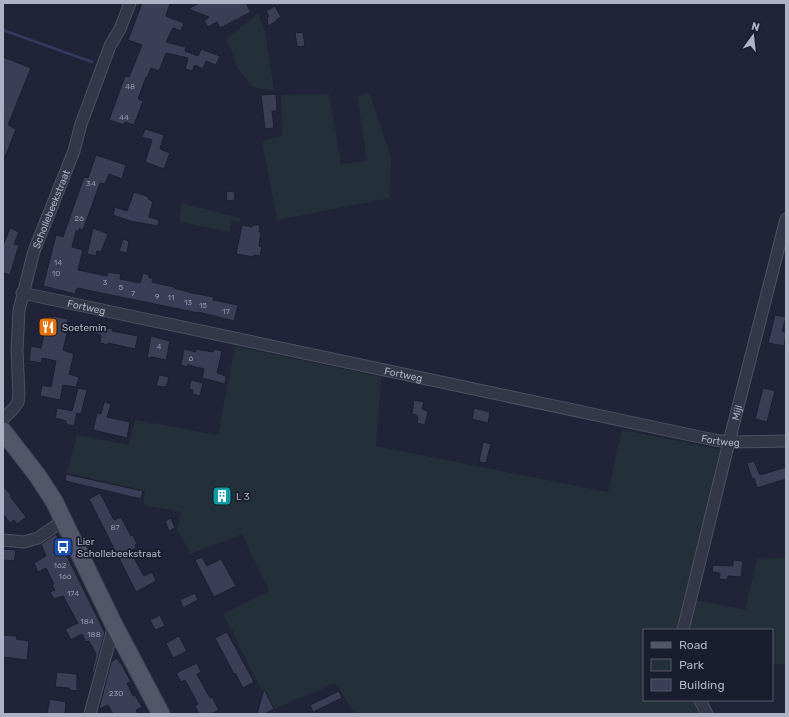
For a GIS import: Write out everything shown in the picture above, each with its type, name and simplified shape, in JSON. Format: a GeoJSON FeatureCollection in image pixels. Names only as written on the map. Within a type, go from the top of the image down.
{"type":"FeatureCollection","features":[{"type":"Feature","properties":{"kind":"main road"},"geometry":{"type":"LineString","coordinates":[[3,431],[54,501],[114,625],[161,714]]}},
{"type":"Feature","properties":{"kind":"street","name":"Schollebeekstraat"},"geometry":{"type":"LineString","coordinates":[[3,419],[18,402],[19,310],[22,293],[34,251],[74,151],[81,124],[110,46],[120,29],[130,3]]}},
{"type":"Feature","properties":{"kind":"street","name":"Mijl"},"geometry":{"type":"LineString","coordinates":[[683,629],[786,220]]}},
{"type":"Feature","properties":{"kind":"street","name":"Fortweg"},"geometry":{"type":"LineString","coordinates":[[22,293],[729,442],[786,441]]}},
{"type":"Feature","properties":{"kind":"street"},"geometry":{"type":"LineString","coordinates":[[3,540],[24,542],[38,538],[64,520]]}},
{"type":"Feature","properties":{"kind":"street"},"geometry":{"type":"LineString","coordinates":[[90,714],[114,625]]}},
{"type":"Feature","properties":{"kind":"street"},"geometry":{"type":"LineString","coordinates":[[700,701],[707,714]]}},
{"type":"Feature","properties":{"kind":"green space"},"geometry":{"type":"Polygon","coordinates":[[[258,13],[265,31],[274,91],[252,87],[238,69],[226,40],[258,13]]]}},
{"type":"Feature","properties":{"kind":"green space"},"geometry":{"type":"Polygon","coordinates":[[[369,93],[391,157],[390,198],[277,220],[262,141],[282,136],[281,95],[329,94],[341,164],[367,161],[357,96],[369,93]]]}},
{"type":"Feature","properties":{"kind":"green space"},"geometry":{"type":"Polygon","coordinates":[[[182,203],[240,218],[240,222],[230,220],[230,232],[179,222],[182,203]]]}},
{"type":"Feature","properties":{"kind":"green space"},"geometry":{"type":"Polygon","coordinates":[[[235,346],[381,377],[376,446],[608,492],[622,430],[723,450],[677,629],[643,629],[643,701],[694,701],[700,714],[351,714],[354,712],[335,683],[274,709],[268,703],[233,634],[232,629],[231,630],[223,614],[269,591],[242,534],[191,554],[177,530],[181,512],[143,505],[145,491],[67,473],[77,435],[129,445],[135,420],[218,435],[235,346]]]}},
{"type":"Feature","properties":{"kind":"green space"},"geometry":{"type":"Polygon","coordinates":[[[786,558],[786,664],[773,664],[773,629],[689,629],[696,600],[745,610],[757,559],[786,558]]]}},
{"type":"Feature","properties":{"kind":"building"},"geometry":{"type":"Polygon","coordinates":[[[142,3],[170,3],[166,16],[184,23],[181,31],[173,28],[166,42],[186,47],[185,51],[198,56],[201,49],[220,56],[216,65],[206,61],[203,69],[195,65],[192,71],[185,69],[188,58],[166,53],[159,71],[151,68],[147,78],[146,77],[138,99],[143,101],[134,125],[125,122],[124,125],[109,120],[125,76],[129,77],[142,45],[128,40],[142,3]]]}},
{"type":"Feature","properties":{"kind":"building"},"geometry":{"type":"Polygon","coordinates":[[[199,3],[246,3],[251,12],[220,28],[217,22],[208,27],[204,21],[209,17],[188,9],[199,3]]]}},
{"type":"Feature","properties":{"kind":"building"},"geometry":{"type":"Polygon","coordinates":[[[275,6],[281,17],[268,26],[267,17],[269,16],[266,11],[275,6]]]}},
{"type":"Feature","properties":{"kind":"building"},"geometry":{"type":"Polygon","coordinates":[[[303,32],[305,46],[297,47],[295,33],[303,32]]]}},
{"type":"Feature","properties":{"kind":"building"},"geometry":{"type":"Polygon","coordinates":[[[3,57],[31,68],[8,125],[16,129],[4,160],[3,57]]]}},
{"type":"Feature","properties":{"kind":"building"},"geometry":{"type":"Polygon","coordinates":[[[276,94],[277,111],[272,111],[274,128],[265,129],[261,95],[276,94]]]}},
{"type":"Feature","properties":{"kind":"building"},"geometry":{"type":"Polygon","coordinates":[[[145,129],[164,135],[160,149],[170,153],[164,169],[145,162],[152,140],[142,137],[145,129]]]}},
{"type":"Feature","properties":{"kind":"building"},"geometry":{"type":"Polygon","coordinates":[[[96,155],[126,165],[122,179],[109,174],[105,184],[100,183],[83,230],[79,229],[78,232],[76,231],[72,247],[83,250],[78,270],[107,276],[108,272],[121,274],[120,279],[140,283],[143,273],[149,275],[149,278],[153,278],[152,282],[192,293],[214,297],[213,300],[238,305],[234,321],[198,312],[77,288],[75,294],[43,286],[56,235],[63,237],[84,177],[88,178],[96,155]]]}},
{"type":"Feature","properties":{"kind":"building"},"geometry":{"type":"Polygon","coordinates":[[[234,191],[235,200],[227,201],[226,192],[234,191]]]}},
{"type":"Feature","properties":{"kind":"building"},"geometry":{"type":"Polygon","coordinates":[[[134,192],[149,197],[148,199],[153,201],[149,217],[159,220],[158,226],[130,221],[113,215],[115,207],[127,211],[134,192]]]}},
{"type":"Feature","properties":{"kind":"building"},"geometry":{"type":"Polygon","coordinates":[[[242,225],[252,227],[252,225],[260,225],[259,232],[261,232],[259,246],[262,247],[260,256],[254,255],[253,257],[236,254],[242,225]]]}},
{"type":"Feature","properties":{"kind":"building"},"geometry":{"type":"Polygon","coordinates":[[[10,228],[19,232],[14,244],[19,245],[10,275],[3,273],[3,242],[4,243],[10,228]]]}},
{"type":"Feature","properties":{"kind":"building"},"geometry":{"type":"Polygon","coordinates":[[[93,228],[108,234],[101,252],[97,251],[96,256],[87,254],[93,228]]]}},
{"type":"Feature","properties":{"kind":"building"},"geometry":{"type":"Polygon","coordinates":[[[123,239],[129,241],[127,253],[119,251],[123,239]]]}},
{"type":"Feature","properties":{"kind":"building"},"geometry":{"type":"Polygon","coordinates":[[[775,315],[786,317],[782,331],[786,333],[784,346],[768,343],[775,315]]]}},
{"type":"Feature","properties":{"kind":"building"},"geometry":{"type":"Polygon","coordinates":[[[48,316],[68,319],[67,325],[69,325],[63,350],[74,354],[69,374],[79,377],[76,387],[63,385],[60,400],[40,396],[42,385],[51,387],[56,361],[42,358],[42,363],[29,361],[31,346],[41,348],[48,316]]]}},
{"type":"Feature","properties":{"kind":"building"},"geometry":{"type":"Polygon","coordinates":[[[95,326],[138,336],[135,349],[108,343],[108,345],[100,343],[101,335],[93,333],[95,326]]]}},
{"type":"Feature","properties":{"kind":"building"},"geometry":{"type":"Polygon","coordinates":[[[151,336],[170,341],[166,360],[152,357],[147,358],[151,336]]]}},
{"type":"Feature","properties":{"kind":"building"},"geometry":{"type":"Polygon","coordinates":[[[184,349],[196,352],[196,349],[213,352],[214,349],[222,351],[217,373],[226,376],[225,384],[202,378],[204,369],[181,365],[184,349]]]}},
{"type":"Feature","properties":{"kind":"building"},"geometry":{"type":"Polygon","coordinates":[[[159,375],[169,377],[166,387],[156,386],[159,375]]]}},
{"type":"Feature","properties":{"kind":"building"},"geometry":{"type":"Polygon","coordinates":[[[191,380],[203,383],[200,396],[192,394],[193,390],[189,389],[191,380]]]}},
{"type":"Feature","properties":{"kind":"building"},"geometry":{"type":"Polygon","coordinates":[[[78,388],[87,390],[81,414],[77,413],[74,426],[66,424],[66,421],[55,418],[57,408],[72,411],[78,388]]]}},
{"type":"Feature","properties":{"kind":"building"},"geometry":{"type":"Polygon","coordinates":[[[763,388],[775,391],[767,422],[755,419],[763,388]]]}},
{"type":"Feature","properties":{"kind":"building"},"geometry":{"type":"Polygon","coordinates":[[[414,400],[424,402],[422,409],[428,411],[425,425],[417,423],[417,415],[412,414],[414,400]]]}},
{"type":"Feature","properties":{"kind":"building"},"geometry":{"type":"Polygon","coordinates":[[[104,402],[111,404],[107,417],[130,422],[127,438],[93,430],[97,413],[101,414],[104,402]]]}},
{"type":"Feature","properties":{"kind":"building"},"geometry":{"type":"Polygon","coordinates":[[[474,408],[490,412],[488,423],[472,419],[474,408]]]}},
{"type":"Feature","properties":{"kind":"building"},"geometry":{"type":"Polygon","coordinates":[[[483,442],[491,444],[486,463],[479,462],[483,442]]]}},
{"type":"Feature","properties":{"kind":"building"},"geometry":{"type":"Polygon","coordinates":[[[754,461],[760,475],[786,467],[786,479],[757,488],[754,478],[752,479],[747,463],[754,461]]]}},
{"type":"Feature","properties":{"kind":"building"},"geometry":{"type":"Polygon","coordinates":[[[66,474],[143,491],[141,499],[65,481],[66,474]]]}},
{"type":"Feature","properties":{"kind":"building"},"geometry":{"type":"Polygon","coordinates":[[[3,486],[26,517],[17,524],[14,520],[10,523],[3,514],[3,486]]]}},
{"type":"Feature","properties":{"kind":"building","name":"L 3"},"geometry":{"type":"Polygon","coordinates":[[[217,491],[227,493],[226,500],[222,502],[217,498],[217,491]]]}},
{"type":"Feature","properties":{"kind":"building"},"geometry":{"type":"Polygon","coordinates":[[[100,493],[114,520],[121,517],[131,536],[132,535],[137,543],[135,545],[136,548],[130,551],[144,576],[152,572],[156,581],[136,592],[89,499],[100,493]]]}},
{"type":"Feature","properties":{"kind":"building"},"geometry":{"type":"Polygon","coordinates":[[[171,518],[175,528],[169,531],[165,521],[171,518]]]}},
{"type":"Feature","properties":{"kind":"building"},"geometry":{"type":"Polygon","coordinates":[[[56,534],[105,633],[94,673],[92,672],[96,654],[89,641],[86,642],[82,634],[71,640],[65,629],[78,623],[63,596],[54,599],[50,592],[55,590],[52,585],[54,584],[46,568],[38,572],[34,563],[46,556],[41,544],[56,534]]]}},
{"type":"Feature","properties":{"kind":"building"},"geometry":{"type":"Polygon","coordinates":[[[3,549],[16,550],[14,561],[3,560],[3,549]]]}},
{"type":"Feature","properties":{"kind":"building"},"geometry":{"type":"Polygon","coordinates":[[[202,557],[207,566],[221,559],[236,586],[214,597],[195,560],[202,557]]]}},
{"type":"Feature","properties":{"kind":"building"},"geometry":{"type":"Polygon","coordinates":[[[733,560],[743,561],[741,577],[728,576],[727,580],[719,579],[720,573],[712,572],[713,565],[733,566],[733,560]]]}},
{"type":"Feature","properties":{"kind":"building"},"geometry":{"type":"Polygon","coordinates":[[[195,593],[198,600],[183,608],[180,600],[195,593]]]}},
{"type":"Feature","properties":{"kind":"building"},"geometry":{"type":"Polygon","coordinates":[[[160,615],[165,626],[155,630],[150,620],[160,615]]]}},
{"type":"Feature","properties":{"kind":"building"},"geometry":{"type":"Polygon","coordinates":[[[227,632],[254,682],[243,688],[215,638],[227,632]]]}},
{"type":"Feature","properties":{"kind":"building"},"geometry":{"type":"Polygon","coordinates":[[[3,635],[17,636],[16,639],[29,641],[27,660],[3,657],[3,635]]]}},
{"type":"Feature","properties":{"kind":"building"},"geometry":{"type":"Polygon","coordinates":[[[179,636],[187,651],[173,658],[166,643],[179,636]]]}},
{"type":"Feature","properties":{"kind":"building"},"geometry":{"type":"Polygon","coordinates":[[[117,658],[131,682],[127,683],[133,696],[135,695],[142,707],[136,710],[138,714],[113,714],[108,705],[99,709],[111,662],[117,658]]]}},
{"type":"Feature","properties":{"kind":"building"},"geometry":{"type":"Polygon","coordinates":[[[197,663],[201,672],[197,674],[210,698],[212,697],[219,710],[211,714],[199,714],[195,706],[198,704],[185,680],[181,682],[176,673],[197,663]]]}},
{"type":"Feature","properties":{"kind":"building"},"geometry":{"type":"Polygon","coordinates":[[[57,672],[77,674],[77,691],[69,690],[69,688],[55,687],[57,672]]]}},
{"type":"Feature","properties":{"kind":"building"},"geometry":{"type":"Polygon","coordinates":[[[264,689],[274,709],[264,714],[257,714],[264,689]]]}},
{"type":"Feature","properties":{"kind":"building"},"geometry":{"type":"Polygon","coordinates":[[[339,691],[342,698],[313,712],[310,705],[339,691]]]}},
{"type":"Feature","properties":{"kind":"building"},"geometry":{"type":"Polygon","coordinates":[[[50,699],[66,702],[65,714],[47,714],[50,699]]]}},
{"type":"Feature","properties":{"kind":"waterway"},"geometry":{"type":"LineString","coordinates":[[3,30],[92,62]]}},
{"type":"Feature","properties":{"kind":"place","name":"Soetemin"},"geometry":{"type":"Point","coordinates":[48,327]}},
{"type":"Feature","properties":{"kind":"place","name":"L 3"},"geometry":{"type":"Point","coordinates":[222,496]}},
{"type":"Feature","properties":{"kind":"place","name":"Lier Schollebeekstraat"},"geometry":{"type":"Point","coordinates":[63,547]}}]}
